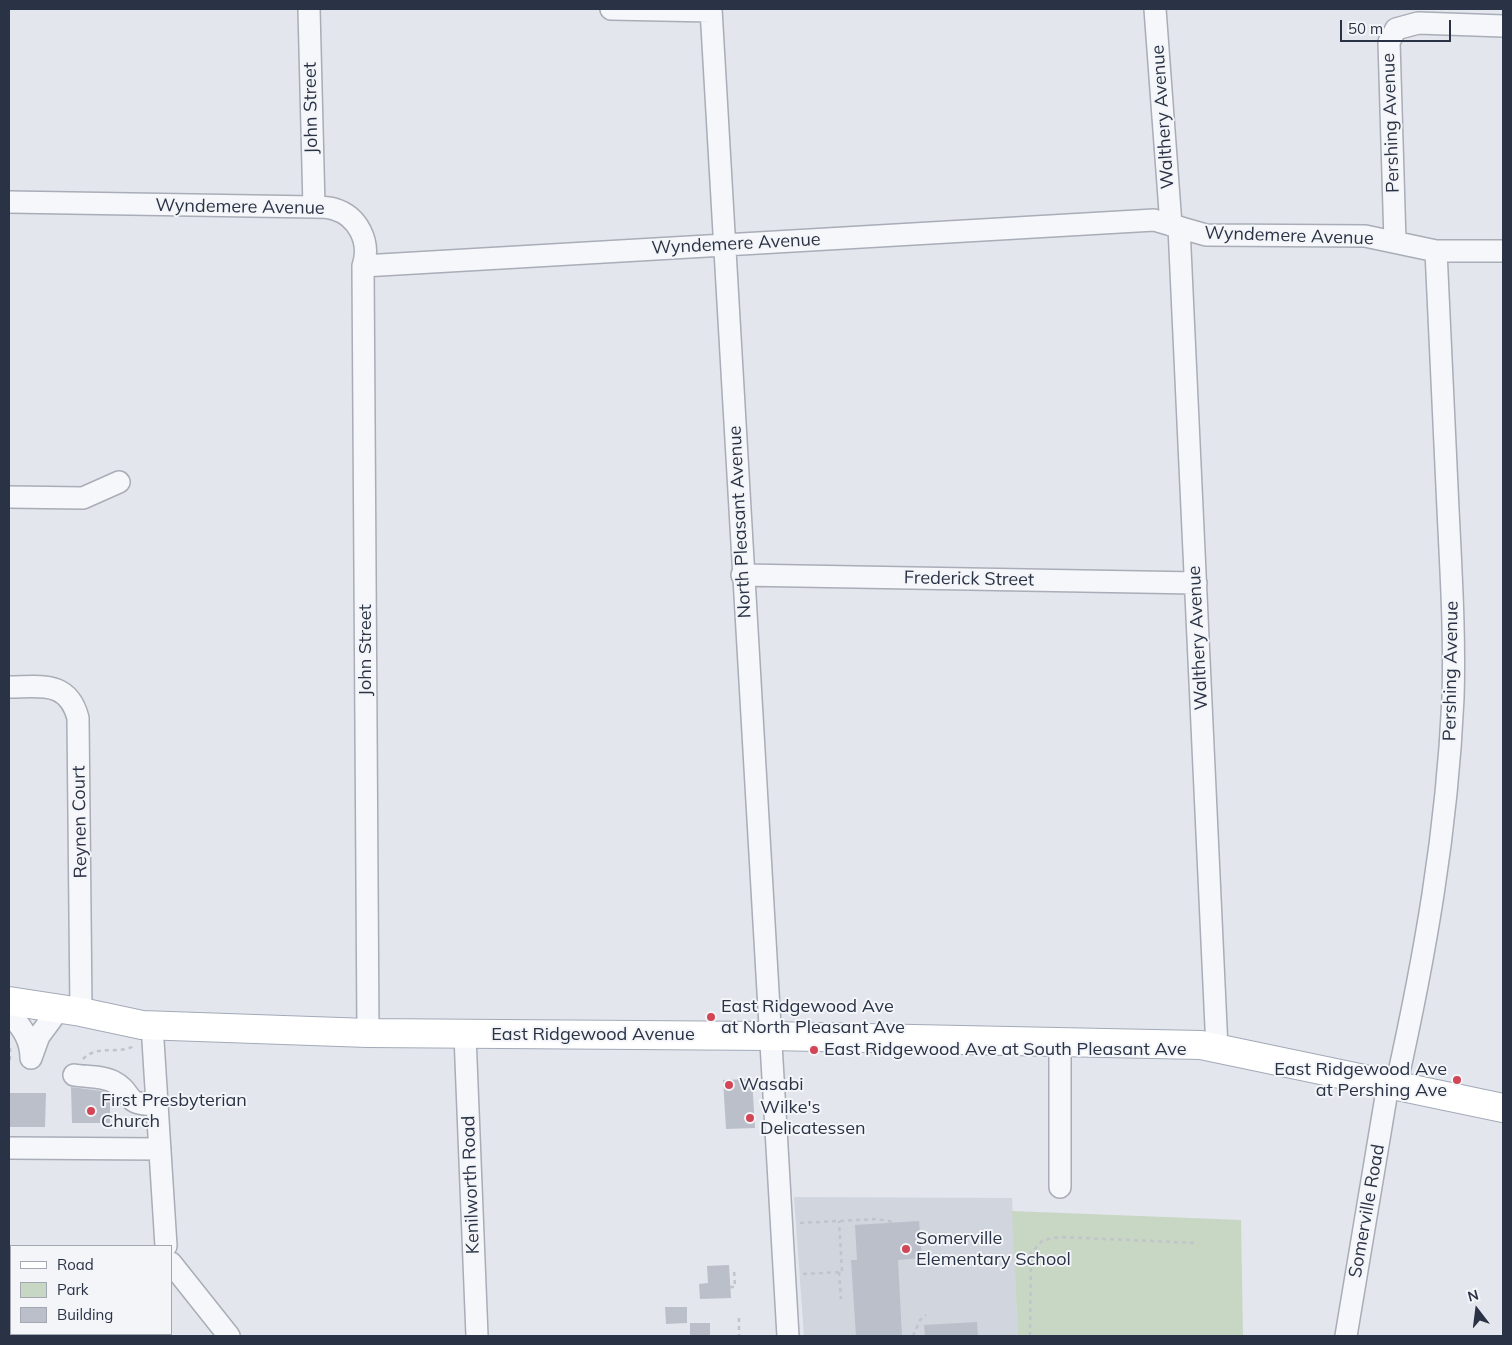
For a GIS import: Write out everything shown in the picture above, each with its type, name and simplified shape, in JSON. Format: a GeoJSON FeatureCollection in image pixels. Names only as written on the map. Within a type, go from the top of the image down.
{"type":"FeatureCollection","features":[{"type":"Feature","properties":{"kind":"main road","name":"East Ridgewood Avenue"},"geometry":{"type":"LineString","coordinates":[[9,1001],[142,1025],[146,1033],[770,1036],[1201,1046],[1503,1108]]}},
{"type":"Feature","properties":{"kind":"street","name":"John Street"},"geometry":{"type":"LineString","coordinates":[[309,9],[314,207]]}},
{"type":"Feature","properties":{"kind":"street"},"geometry":{"type":"LineString","coordinates":[[611,9],[711,10]]}},
{"type":"Feature","properties":{"kind":"street","name":"Walthery Avenue"},"geometry":{"type":"LineString","coordinates":[[1155,9],[1175,226],[1196,583],[1217,1049]]}},
{"type":"Feature","properties":{"kind":"street","name":"North Pleasant Avenue"},"geometry":{"type":"LineString","coordinates":[[711,10],[742,575],[788,1336]]}},
{"type":"Feature","properties":{"kind":"street","name":"Pershing Avenue"},"geometry":{"type":"LineString","coordinates":[[1394,242],[1389,42],[1396,29],[1418,23],[1503,26]]}},
{"type":"Feature","properties":{"kind":"street","name":"Wyndemere Avenue"},"geometry":{"type":"LineString","coordinates":[[9,202],[314,207],[333,209],[346,214],[356,223],[366,248],[363,266],[1154,220],[1206,234],[1365,236],[1436,251],[1503,251]]}},
{"type":"Feature","properties":{"kind":"street","name":"Pershing Avenue"},"geometry":{"type":"LineString","coordinates":[[1392,1086],[1418,987],[1433,905],[1444,822],[1453,698],[1453,612],[1436,251]]}},
{"type":"Feature","properties":{"kind":"street","name":"John Street"},"geometry":{"type":"LineString","coordinates":[[363,266],[368,1033]]}},
{"type":"Feature","properties":{"kind":"street"},"geometry":{"type":"LineString","coordinates":[[9,497],[82,498],[119,482]]}},
{"type":"Feature","properties":{"kind":"street","name":"Frederick Street"},"geometry":{"type":"LineString","coordinates":[[742,575],[1196,583]]}},
{"type":"Feature","properties":{"kind":"street","name":"Reynen Court"},"geometry":{"type":"LineString","coordinates":[[9,687],[49,687],[59,690],[68,696],[75,706],[78,718],[70,1011]]}},
{"type":"Feature","properties":{"kind":"street"},"geometry":{"type":"LineString","coordinates":[[9,1012],[27,1035],[31,1045],[31,1058],[39,1036],[70,1011]]}},
{"type":"Feature","properties":{"kind":"street"},"geometry":{"type":"LineString","coordinates":[[146,1033],[157,1105],[166,1245]]}},
{"type":"Feature","properties":{"kind":"street","name":"Kenilworth Road"},"geometry":{"type":"LineString","coordinates":[[465,1034],[477,1336]]}},
{"type":"Feature","properties":{"kind":"street"},"geometry":{"type":"LineString","coordinates":[[1060,1042],[1060,1188]]}},
{"type":"Feature","properties":{"kind":"street"},"geometry":{"type":"LineString","coordinates":[[74,1075],[114,1082],[129,1099],[137,1104],[157,1105]]}},
{"type":"Feature","properties":{"kind":"street","name":"Somerville Road"},"geometry":{"type":"LineString","coordinates":[[1346,1336],[1392,1086]]}},
{"type":"Feature","properties":{"kind":"street"},"geometry":{"type":"LineString","coordinates":[[9,1148],[160,1149]]}},
{"type":"Feature","properties":{"kind":"street"},"geometry":{"type":"LineString","coordinates":[[172,1264],[229,1336]]}},
{"type":"Feature","properties":{"kind":"path"},"geometry":{"type":"LineString","coordinates":[[74,1075],[88,1055],[101,1050],[118,1052],[127,1050],[146,1033]]}},
{"type":"Feature","properties":{"kind":"path"},"geometry":{"type":"LineString","coordinates":[[796,1224],[881,1219],[894,1222]]}},
{"type":"Feature","properties":{"kind":"path"},"geometry":{"type":"LineString","coordinates":[[799,1274],[842,1272],[840,1221]]}},
{"type":"Feature","properties":{"kind":"path"},"geometry":{"type":"LineString","coordinates":[[1030,1336],[1031,1253],[1043,1240],[1060,1237],[1198,1243]]}},
{"type":"Feature","properties":{"kind":"path"},"geometry":{"type":"LineString","coordinates":[[730,1287],[735,1287],[734,1269]]}},
{"type":"Feature","properties":{"kind":"path"},"geometry":{"type":"LineString","coordinates":[[839,1272],[841,1298]]}},
{"type":"Feature","properties":{"kind":"path"},"geometry":{"type":"LineString","coordinates":[[913,1336],[920,1320],[926,1315]]}},
{"type":"Feature","properties":{"kind":"path"},"geometry":{"type":"LineString","coordinates":[[739,1318],[737,1330],[739,1336]]}},
{"type":"Feature","properties":{"kind":"shaded area","name":"Somerville Elementary School"},"geometry":{"type":"Polygon","coordinates":[[[794,1197],[1012,1198],[1018,1336],[804,1336],[794,1197]]]}},
{"type":"Feature","properties":{"kind":"green space"},"geometry":{"type":"Polygon","coordinates":[[[1012,1211],[1241,1220],[1243,1336],[1018,1336],[1012,1211]]]}},
{"type":"Feature","properties":{"kind":"building"},"geometry":{"type":"Polygon","coordinates":[[[752,1079],[755,1128],[726,1129],[723,1080],[752,1079]]]}},
{"type":"Feature","properties":{"kind":"building"},"geometry":{"type":"Polygon","coordinates":[[[71,1087],[102,1091],[110,1094],[110,1123],[72,1123],[71,1087]]]}},
{"type":"Feature","properties":{"kind":"building"},"geometry":{"type":"Polygon","coordinates":[[[9,1093],[46,1093],[45,1127],[9,1127],[9,1093]]]}},
{"type":"Feature","properties":{"kind":"building"},"geometry":{"type":"Polygon","coordinates":[[[919,1221],[922,1258],[898,1260],[902,1336],[856,1336],[851,1260],[857,1260],[855,1225],[919,1221]]]}},
{"type":"Feature","properties":{"kind":"building"},"geometry":{"type":"Polygon","coordinates":[[[729,1265],[731,1298],[700,1299],[699,1284],[708,1283],[707,1266],[729,1265]]]}},
{"type":"Feature","properties":{"kind":"building"},"geometry":{"type":"Polygon","coordinates":[[[665,1307],[687,1307],[687,1323],[666,1324],[665,1307]]]}},
{"type":"Feature","properties":{"kind":"building"},"geometry":{"type":"Polygon","coordinates":[[[977,1322],[978,1336],[925,1336],[924,1325],[977,1322]]]}},
{"type":"Feature","properties":{"kind":"building"},"geometry":{"type":"Polygon","coordinates":[[[690,1323],[710,1323],[710,1336],[690,1336],[690,1323]]]}},
{"type":"Feature","properties":{"kind":"place","name":"East Ridgewood Ave at North Pleasant Ave"},"geometry":{"type":"Point","coordinates":[711,1017]}},
{"type":"Feature","properties":{"kind":"place","name":"East Ridgewood Ave at South Pleasant Ave"},"geometry":{"type":"Point","coordinates":[814,1050]}},
{"type":"Feature","properties":{"kind":"place","name":"East Ridgewood Ave at Pershing Ave"},"geometry":{"type":"Point","coordinates":[1457,1080]}},
{"type":"Feature","properties":{"kind":"place","name":"Wasabi"},"geometry":{"type":"Point","coordinates":[729,1085]}},
{"type":"Feature","properties":{"kind":"place","name":"First Presbyterian Church"},"geometry":{"type":"Point","coordinates":[91,1111]}},
{"type":"Feature","properties":{"kind":"place","name":"Wilke's Delicatessen"},"geometry":{"type":"Point","coordinates":[750,1118]}},
{"type":"Feature","properties":{"kind":"place","name":"Somerville Elementary School"},"geometry":{"type":"Point","coordinates":[906,1249]}}]}
